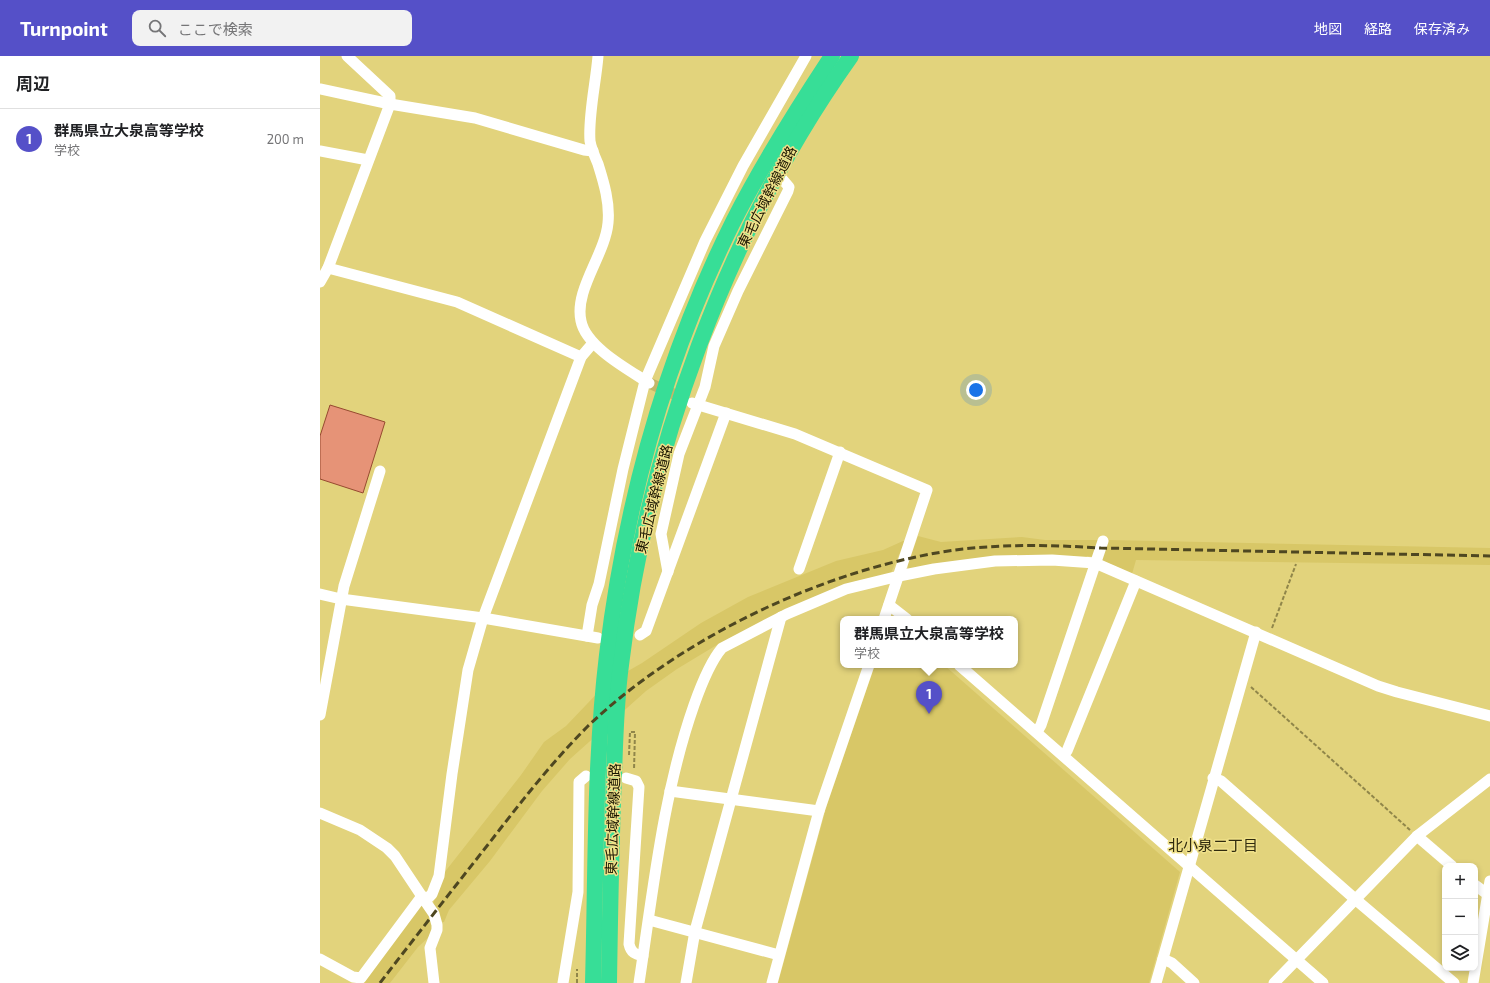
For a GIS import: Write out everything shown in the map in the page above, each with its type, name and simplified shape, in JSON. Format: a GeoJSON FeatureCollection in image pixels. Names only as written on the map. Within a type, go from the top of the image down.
{"type":"FeatureCollection","features":[{"type":"Feature","properties":{"kind":"highway","name":"東毛広域幹線道路"},"geometry":{"type":"LineString","coordinates":[[593,983],[600,748],[605,680],[610,630],[625,540],[642,468],[666,384],[694,308],[734,220],[761,169],[832,56]]}},
{"type":"Feature","properties":{"kind":"highway","name":"東毛広域幹線道路"},"geometry":{"type":"LineString","coordinates":[[609,983],[612,826],[620,668],[644,532],[664,452],[687,378],[729,273],[775,176],[826,90],[851,56]]}},
{"type":"Feature","properties":{"kind":"street"},"geometry":{"type":"LineString","coordinates":[[320,282],[328,268],[390,104],[390,96],[347,56]]}},
{"type":"Feature","properties":{"kind":"street"},"geometry":{"type":"LineString","coordinates":[[598,56],[590,142],[603,178],[609,210],[604,243],[583,293],[580,307],[581,322],[593,343],[610,357],[647,382]]}},
{"type":"Feature","properties":{"kind":"street"},"geometry":{"type":"LineString","coordinates":[[320,594],[342,599],[483,618],[593,637],[592,605],[599,584],[623,469],[647,382],[705,241],[743,166],[806,56]]}},
{"type":"Feature","properties":{"kind":"street"},"geometry":{"type":"LineString","coordinates":[[320,89],[390,104],[475,118],[584,150],[593,151]]}},
{"type":"Feature","properties":{"kind":"street"},"geometry":{"type":"LineString","coordinates":[[320,152],[368,160]]}},
{"type":"Feature","properties":{"kind":"street"},"geometry":{"type":"LineString","coordinates":[[668,572],[661,534],[680,454],[695,403],[705,387],[714,346],[738,291],[788,192],[789,187],[783,180],[775,176]]}},
{"type":"Feature","properties":{"kind":"street"},"geometry":{"type":"LineString","coordinates":[[328,268],[457,302],[581,357]]}},
{"type":"Feature","properties":{"kind":"street"},"geometry":{"type":"LineString","coordinates":[[320,959],[353,978],[361,978],[424,898],[432,894],[439,876],[466,678],[483,618],[581,357],[593,343]]}},
{"type":"Feature","properties":{"kind":"street"},"geometry":{"type":"LineString","coordinates":[[695,403],[795,434],[927,490],[885,616]]}},
{"type":"Feature","properties":{"kind":"street"},"geometry":{"type":"LineString","coordinates":[[640,635],[646,632],[726,413]]}},
{"type":"Feature","properties":{"kind":"street"},"geometry":{"type":"LineString","coordinates":[[799,569],[840,452]]}},
{"type":"Feature","properties":{"kind":"street"},"geometry":{"type":"LineString","coordinates":[[320,715],[342,599],[380,471]]}},
{"type":"Feature","properties":{"kind":"street"},"geometry":{"type":"LineString","coordinates":[[1037,732],[1103,542]]}},
{"type":"Feature","properties":{"kind":"street"},"geometry":{"type":"LineString","coordinates":[[639,983],[670,791],[680,750],[700,688],[720,651],[781,617],[846,589],[899,576],[995,561],[1052,560],[1095,563],[1397,692],[1490,716]]}},
{"type":"Feature","properties":{"kind":"street"},"geometry":{"type":"LineString","coordinates":[[1067,751],[1136,581]]}},
{"type":"Feature","properties":{"kind":"street"},"geometry":{"type":"LineString","coordinates":[[890,605],[903,616]]}},
{"type":"Feature","properties":{"kind":"street"},"geometry":{"type":"LineString","coordinates":[[686,983],[695,931],[781,617]]}},
{"type":"Feature","properties":{"kind":"street"},"geometry":{"type":"LineString","coordinates":[[1156,983],[1213,778],[1256,632]]}},
{"type":"Feature","properties":{"kind":"street"},"geometry":{"type":"LineString","coordinates":[[772,983],[819,811],[868,668]]}},
{"type":"Feature","properties":{"kind":"street"},"geometry":{"type":"LineString","coordinates":[[963,668],[1188,867],[1322,983]]}},
{"type":"Feature","properties":{"kind":"street"},"geometry":{"type":"LineString","coordinates":[[626,778],[636,781],[639,787],[629,944],[634,954],[643,956]]}},
{"type":"Feature","properties":{"kind":"street"},"geometry":{"type":"LineString","coordinates":[[1213,778],[1221,781],[1355,899],[1454,983]]}},
{"type":"Feature","properties":{"kind":"street"},"geometry":{"type":"LineString","coordinates":[[562,983],[578,892],[582,779]]}},
{"type":"Feature","properties":{"kind":"street"},"geometry":{"type":"LineString","coordinates":[[1274,983],[1417,836],[1490,779]]}},
{"type":"Feature","properties":{"kind":"street"},"geometry":{"type":"LineString","coordinates":[[670,791],[732,798],[819,811]]}},
{"type":"Feature","properties":{"kind":"street"},"geometry":{"type":"LineString","coordinates":[[320,813],[360,830],[387,848],[395,856],[424,898],[434,914],[438,925],[438,930],[430,948],[434,983]]}},
{"type":"Feature","properties":{"kind":"street"},"geometry":{"type":"LineString","coordinates":[[1417,836],[1448,863]]}},
{"type":"Feature","properties":{"kind":"street"},"geometry":{"type":"LineString","coordinates":[[1473,983],[1489,896],[1490,881]]}},
{"type":"Feature","properties":{"kind":"street"},"geometry":{"type":"LineString","coordinates":[[1478,887],[1489,896]]}},
{"type":"Feature","properties":{"kind":"street"},"geometry":{"type":"LineString","coordinates":[[649,920],[695,931],[779,955]]}},
{"type":"Feature","properties":{"kind":"street"},"geometry":{"type":"LineString","coordinates":[[1163,959],[1172,963],[1194,983]]}},
{"type":"Feature","properties":{"kind":"path"},"geometry":{"type":"LineString","coordinates":[[1268,637],[1296,564]]}},
{"type":"Feature","properties":{"kind":"path"},"geometry":{"type":"LineString","coordinates":[[1242,678],[1417,836]]}},
{"type":"Feature","properties":{"kind":"path"},"geometry":{"type":"LineString","coordinates":[[629,760],[630,732],[635,732],[634,769]]}},
{"type":"Feature","properties":{"kind":"shaded area"},"geometry":{"type":"Polygon","coordinates":[[[918,536],[941,542],[1022,537],[1045,540],[1098,540],[1094,557],[1087,556],[1086,558],[908,570],[908,564],[918,536]]]}},
{"type":"Feature","properties":{"kind":"shaded area"},"geometry":{"type":"Polygon","coordinates":[[[1109,540],[1490,548],[1490,565],[1136,560],[1132,574],[1101,560],[1104,545],[1109,540]]]}},
{"type":"Feature","properties":{"kind":"shaded area"},"geometry":{"type":"Polygon","coordinates":[[[905,541],[891,573],[720,643],[677,669],[646,691],[570,759],[542,791],[490,861],[449,910],[444,922],[442,922],[433,904],[444,873],[521,775],[544,742],[566,726],[607,683],[642,663],[701,623],[748,597],[836,561],[883,550],[905,541]]]}},
{"type":"Feature","properties":{"kind":"shaded area"},"geometry":{"type":"Polygon","coordinates":[[[874,668],[947,668],[1180,872],[1149,983],[778,983],[827,805],[874,668]]]}},
{"type":"Feature","properties":{"kind":"shaded area"},"geometry":{"type":"Polygon","coordinates":[[[422,906],[433,920],[430,936],[418,947],[390,983],[364,983],[419,907],[422,906]]]}},
{"type":"Feature","properties":{"kind":"building"},"geometry":{"type":"Polygon","coordinates":[[[330,405],[385,422],[363,493],[320,479],[320,436],[330,405]]]}},
{"type":"Feature","properties":{"kind":"tunnel"},"geometry":{"type":"LineString","coordinates":[[649,383],[687,400]]}},
{"type":"Feature","properties":{"kind":"railway"},"geometry":{"type":"LineString","coordinates":[[380,983],[525,797],[549,768],[588,726],[626,693],[668,663],[714,635],[762,610],[812,588],[863,571],[913,558],[963,549],[997,546],[1490,556]]}},
{"type":"Feature","properties":{"kind":"place","name":"群馬県立大泉高等学校"},"geometry":{"type":"Point","coordinates":[929,714]}},
{"type":"Feature","properties":{"kind":"district","name":"北小泉二丁目"},"geometry":{"type":"Point","coordinates":[1213,846]}}]}
